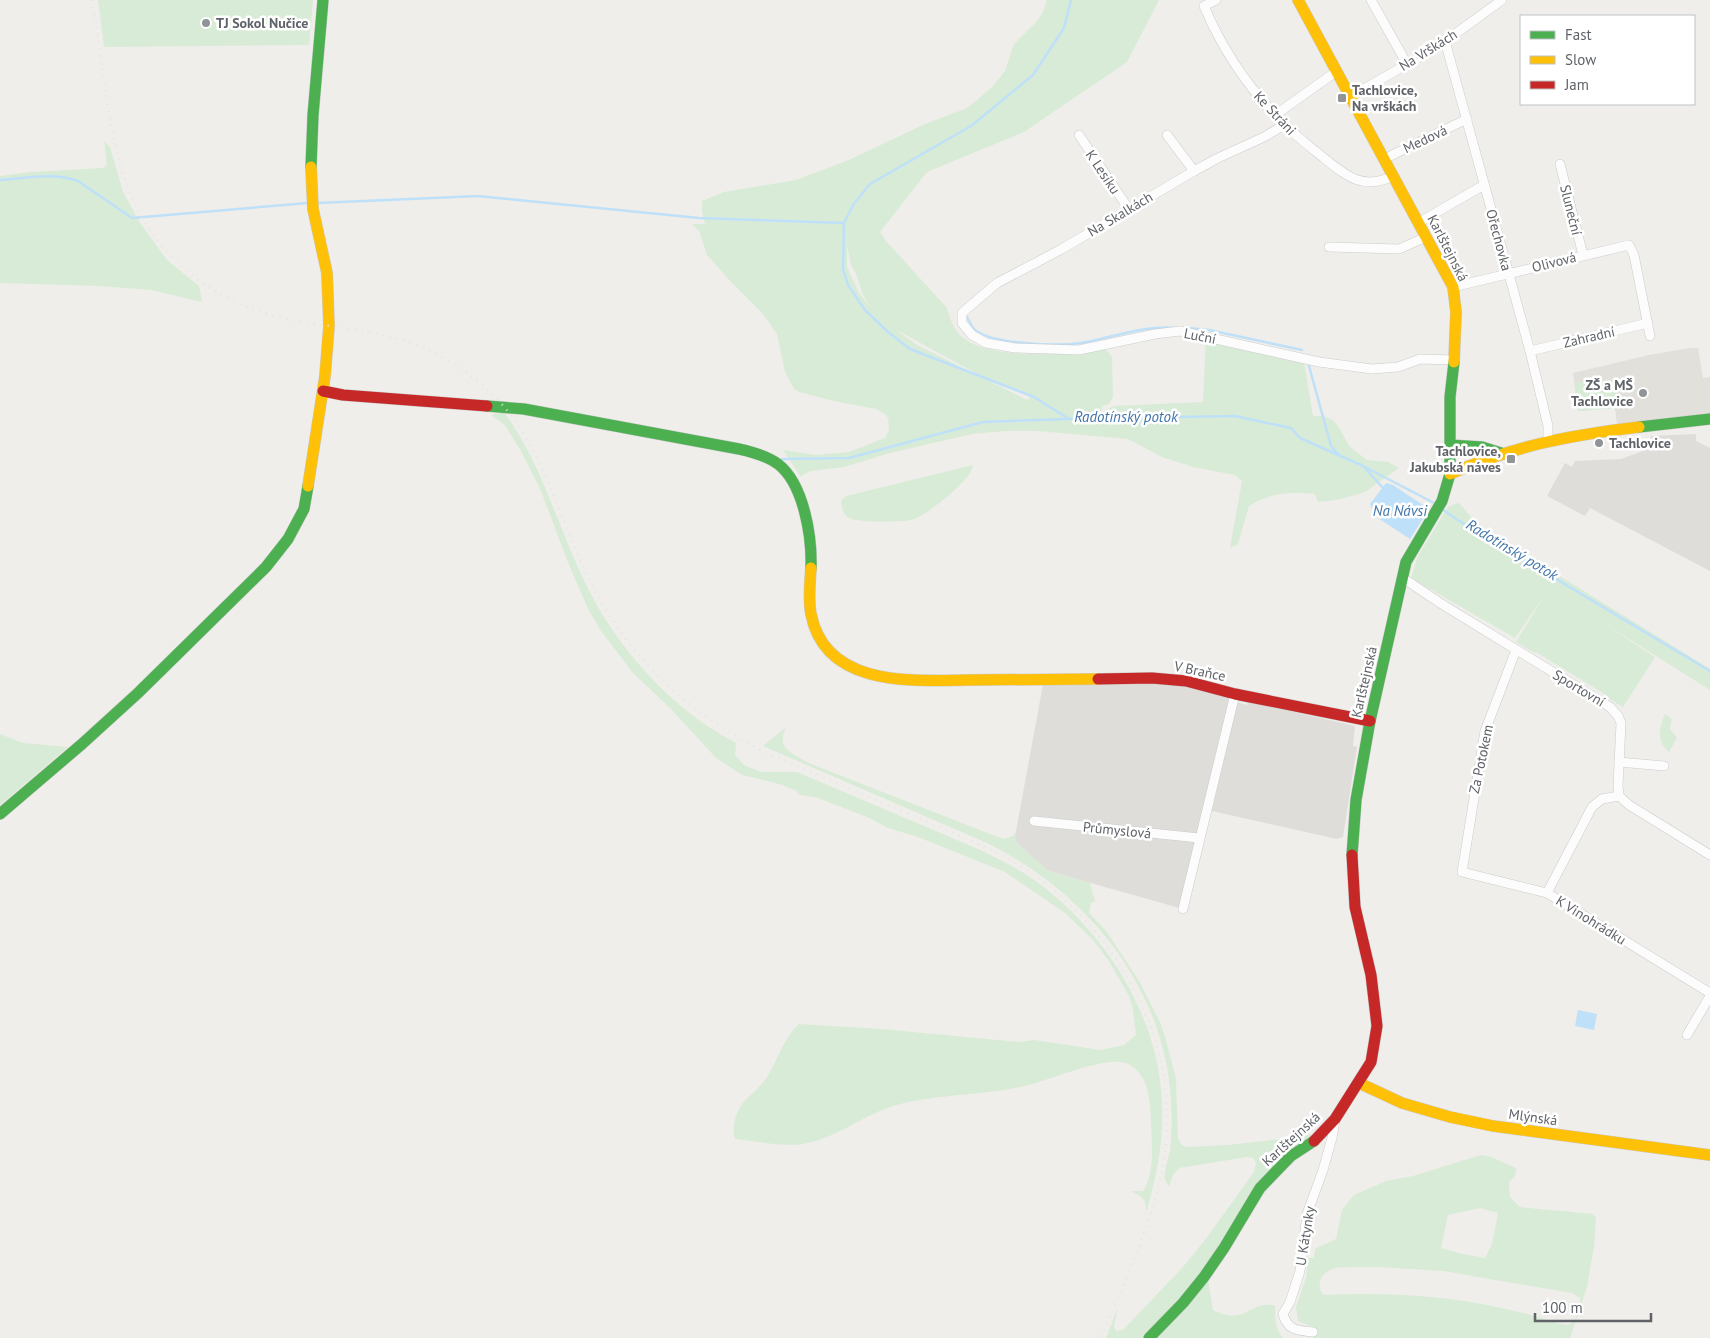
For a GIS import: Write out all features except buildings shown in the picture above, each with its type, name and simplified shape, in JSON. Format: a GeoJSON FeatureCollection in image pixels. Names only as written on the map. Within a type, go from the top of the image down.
{"type":"FeatureCollection","features":[{"type":"Feature","properties":{"kind":"street"},"geometry":{"type":"LineString","coordinates":[[0,814],[138,693],[266,567],[288,539],[304,509],[323,391],[329,326],[329,297],[324,253],[312,204],[311,169],[313,115],[323,0]]}},
{"type":"Feature","properties":{"kind":"street","name":"Ke Stráni"},"geometry":{"type":"LineString","coordinates":[[1216,0],[1204,6],[1214,31],[1260,100],[1293,134],[1351,179],[1379,182],[1393,176]]}},
{"type":"Feature","properties":{"kind":"street","name":"Karlštejnská"},"geometry":{"type":"LineString","coordinates":[[1149,1338],[1183,1304],[1204,1277],[1260,1188],[1291,1156],[1316,1139],[1335,1119],[1371,1062],[1377,1026],[1371,975],[1355,907],[1352,850],[1356,800],[1370,721],[1406,562],[1442,501],[1450,474],[1450,397],[1456,312],[1453,287],[1298,0]]}},
{"type":"Feature","properties":{"kind":"street"},"geometry":{"type":"LineString","coordinates":[[1371,0],[1407,64]]}},
{"type":"Feature","properties":{"kind":"street","name":"Na Vrškách"},"geometry":{"type":"LineString","coordinates":[[1350,96],[1445,41],[1502,0]]}},
{"type":"Feature","properties":{"kind":"street","name":"Ořechovka"},"geometry":{"type":"LineString","coordinates":[[1445,41],[1530,351],[1548,426],[1548,440]]}},
{"type":"Feature","properties":{"kind":"street"},"geometry":{"type":"LineString","coordinates":[[1275,115],[1337,71]]}},
{"type":"Feature","properties":{"kind":"street","name":"Medová"},"geometry":{"type":"LineString","coordinates":[[1384,159],[1467,119]]}},
{"type":"Feature","properties":{"kind":"street","name":"Na Skalkách"},"geometry":{"type":"LineString","coordinates":[[962,313],[997,284],[1060,250],[1128,208],[1194,171],[1264,137],[1284,125]]}},
{"type":"Feature","properties":{"kind":"street","name":"K Lesíku"},"geometry":{"type":"LineString","coordinates":[[1079,135],[1128,208]]}},
{"type":"Feature","properties":{"kind":"street"},"geometry":{"type":"LineString","coordinates":[[1167,135],[1194,171]]}},
{"type":"Feature","properties":{"kind":"street","name":"Sluneční"},"geometry":{"type":"LineString","coordinates":[[1560,164],[1583,256]]}},
{"type":"Feature","properties":{"kind":"street"},"geometry":{"type":"LineString","coordinates":[[1418,223],[1484,185]]}},
{"type":"Feature","properties":{"kind":"street"},"geometry":{"type":"LineString","coordinates":[[1329,247],[1399,249],[1426,237]]}},
{"type":"Feature","properties":{"kind":"street","name":"Olivová"},"geometry":{"type":"LineString","coordinates":[[1453,287],[1626,245],[1632,248],[1634,255],[1648,323]]}},
{"type":"Feature","properties":{"kind":"street","name":"Luční"},"geometry":{"type":"LineString","coordinates":[[962,313],[962,323],[972,335],[986,343],[1015,348],[1078,350],[1155,334],[1180,331],[1318,362],[1372,369],[1398,367],[1420,359],[1454,360]]}},
{"type":"Feature","properties":{"kind":"street"},"geometry":{"type":"LineString","coordinates":[[1648,323],[1650,336]]}},
{"type":"Feature","properties":{"kind":"street","name":"Zahradní"},"geometry":{"type":"LineString","coordinates":[[1530,351],[1648,323]]}},
{"type":"Feature","properties":{"kind":"street","name":"V Braňce"},"geometry":{"type":"LineString","coordinates":[[323,391],[353,396],[524,409],[757,453],[775,462],[784,470],[803,506],[811,541],[810,612],[815,631],[833,655],[852,668],[871,675],[920,681],[1152,678],[1186,681],[1235,694],[1370,721]]}},
{"type":"Feature","properties":{"kind":"street"},"geometry":{"type":"LineString","coordinates":[[1450,474],[1474,462],[1548,440],[1710,419]]}},
{"type":"Feature","properties":{"kind":"street"},"geometry":{"type":"LineString","coordinates":[[1450,445],[1482,448],[1501,453]]}},
{"type":"Feature","properties":{"kind":"street","name":"Sportovní"},"geometry":{"type":"LineString","coordinates":[[1403,578],[1610,707],[1621,723],[1619,796]]}},
{"type":"Feature","properties":{"kind":"street","name":"Za Potokem"},"geometry":{"type":"LineString","coordinates":[[1462,872],[1485,731],[1516,650]]}},
{"type":"Feature","properties":{"kind":"street"},"geometry":{"type":"LineString","coordinates":[[1183,909],[1235,694]]}},
{"type":"Feature","properties":{"kind":"street"},"geometry":{"type":"LineString","coordinates":[[1619,762],[1664,766]]}},
{"type":"Feature","properties":{"kind":"street"},"geometry":{"type":"LineString","coordinates":[[1547,893],[1592,806],[1602,799],[1619,796],[1629,805],[1710,855]]}},
{"type":"Feature","properties":{"kind":"street","name":"Průmyslová"},"geometry":{"type":"LineString","coordinates":[[1034,821],[1200,838]]}},
{"type":"Feature","properties":{"kind":"street","name":"K Vinohrádku"},"geometry":{"type":"LineString","coordinates":[[1462,872],[1547,893],[1710,995],[1688,1036]]}},
{"type":"Feature","properties":{"kind":"street","name":"Mlýnská"},"geometry":{"type":"LineString","coordinates":[[1359,1083],[1402,1103],[1450,1117],[1493,1126],[1710,1155]]}},
{"type":"Feature","properties":{"kind":"street","name":"U Kátynky"},"geometry":{"type":"LineString","coordinates":[[1313,1332],[1294,1329],[1286,1323],[1284,1314],[1300,1271],[1307,1214],[1323,1170],[1335,1119]]}},
{"type":"Feature","properties":{"kind":"shaded area","name":"ZŠ a MŠ Tachlovice"},"geometry":{"type":"Polygon","coordinates":[[[1698,348],[1703,378],[1710,377],[1710,414],[1617,424],[1615,408],[1578,411],[1573,373],[1649,355],[1698,348]]]}},
{"type":"Feature","properties":{"kind":"shaded area"},"geometry":{"type":"Polygon","coordinates":[[[1696,434],[1696,441],[1710,448],[1710,571],[1590,508],[1585,516],[1547,496],[1565,463],[1572,467],[1575,461],[1621,459],[1648,449],[1651,436],[1696,434]]]}},
{"type":"Feature","properties":{"kind":"shaded area"},"geometry":{"type":"Polygon","coordinates":[[[1152,678],[1235,694],[1183,909],[1048,871],[1016,842],[1016,831],[1044,679],[1152,678]]]}},
{"type":"Feature","properties":{"kind":"shaded area"},"geometry":{"type":"Polygon","coordinates":[[[1248,701],[1355,726],[1353,746],[1357,747],[1343,837],[1337,839],[1212,811],[1237,702],[1247,705],[1248,701]]]}},
{"type":"Feature","properties":{"kind":"green space","name":"TJ Sokol Nučice"},"geometry":{"type":"Polygon","coordinates":[[[98,0],[313,0],[309,45],[104,47],[98,0]]]}},
{"type":"Feature","properties":{"kind":"green space"},"geometry":{"type":"Polygon","coordinates":[[[1047,0],[1159,0],[1127,62],[1024,132],[927,172],[880,232],[947,308],[956,331],[971,343],[987,349],[1007,352],[1050,354],[1104,347],[1112,357],[1113,397],[1109,404],[1102,406],[1101,413],[1114,406],[1203,402],[1206,338],[1304,362],[1313,416],[1323,416],[1333,420],[1350,447],[1367,460],[1388,462],[1399,468],[1365,492],[1337,500],[1318,502],[1315,494],[1297,493],[1281,494],[1258,501],[1249,506],[1238,544],[1230,548],[1242,481],[1235,475],[1193,467],[1162,457],[1128,439],[1038,431],[972,434],[890,453],[844,467],[811,471],[801,477],[783,450],[816,455],[849,452],[885,438],[889,430],[888,418],[876,409],[834,401],[794,389],[785,372],[777,334],[763,314],[707,255],[699,231],[692,224],[705,224],[702,201],[724,192],[796,180],[851,159],[925,124],[965,109],[993,86],[1005,71],[1014,44],[1038,20],[1047,0]],[[847,245],[847,267],[859,293],[870,307],[851,265],[847,245]],[[895,329],[917,345],[1027,400],[1032,395],[1024,394],[977,374],[895,329]]]}},
{"type":"Feature","properties":{"kind":"green space"},"geometry":{"type":"Polygon","coordinates":[[[104,141],[110,147],[123,192],[140,223],[167,260],[199,286],[202,302],[151,290],[99,286],[0,283],[0,176],[31,172],[103,168],[107,165],[104,141]]]}},
{"type":"Feature","properties":{"kind":"green space"},"geometry":{"type":"Polygon","coordinates":[[[1615,380],[1617,408],[1578,411],[1575,383],[1615,380]]]}},
{"type":"Feature","properties":{"kind":"green space"},"geometry":{"type":"Polygon","coordinates":[[[504,412],[517,431],[538,471],[582,576],[610,626],[646,672],[666,693],[711,729],[736,743],[735,755],[744,765],[761,772],[797,772],[983,851],[1027,875],[1054,895],[1079,919],[1101,945],[1121,974],[1137,1004],[1150,1036],[1158,1069],[1162,1103],[1162,1133],[1155,1176],[1144,1219],[1145,1201],[1131,1191],[1143,1191],[1150,1175],[1152,1147],[1149,1096],[1144,1081],[1135,1068],[1120,1062],[1097,1064],[1036,1083],[1000,1091],[908,1102],[879,1111],[826,1138],[803,1144],[778,1144],[735,1139],[734,1124],[739,1109],[744,1101],[765,1080],[784,1043],[799,1024],[882,1029],[1019,1042],[1034,1040],[1101,1050],[1124,1045],[1136,1035],[1133,1009],[1129,996],[1109,961],[1093,940],[1065,913],[1005,872],[918,837],[888,828],[867,817],[815,797],[800,795],[795,790],[779,784],[742,775],[716,758],[671,709],[633,673],[601,631],[588,609],[541,491],[522,453],[505,425],[491,415],[504,412]]]}},
{"type":"Feature","properties":{"kind":"green space"},"geometry":{"type":"Polygon","coordinates":[[[973,465],[965,479],[947,497],[927,512],[911,520],[889,522],[860,521],[849,518],[843,511],[841,501],[846,496],[973,465]]]}},
{"type":"Feature","properties":{"kind":"green space"},"geometry":{"type":"Polygon","coordinates":[[[1459,503],[1471,517],[1495,536],[1710,669],[1710,690],[1596,618],[1655,657],[1623,707],[1536,652],[1516,642],[1545,595],[1515,638],[1411,578],[1418,556],[1443,515],[1449,506],[1459,503]]]}},
{"type":"Feature","properties":{"kind":"green space"},"geometry":{"type":"Polygon","coordinates":[[[1665,714],[1672,719],[1670,729],[1677,738],[1669,752],[1660,739],[1661,725],[1665,714]]]}},
{"type":"Feature","properties":{"kind":"green space"},"geometry":{"type":"Polygon","coordinates":[[[786,727],[783,735],[785,746],[793,754],[811,764],[1003,839],[1013,836],[1016,831],[1016,842],[1048,871],[1090,883],[1095,901],[1091,903],[1089,913],[1107,932],[1139,981],[1160,1022],[1176,1079],[1178,1138],[1181,1144],[1186,1147],[1228,1145],[1306,1134],[1313,1135],[1220,1246],[1179,1300],[1142,1338],[1106,1338],[1118,1307],[1114,1326],[1116,1331],[1123,1330],[1183,1267],[1254,1172],[1256,1163],[1253,1158],[1247,1157],[1179,1168],[1173,1175],[1169,1187],[1165,1180],[1165,1169],[1171,1144],[1172,1112],[1165,1058],[1153,1019],[1136,982],[1114,947],[1087,916],[1057,888],[1023,864],[987,843],[763,746],[786,727]]]}},
{"type":"Feature","properties":{"kind":"green space"},"geometry":{"type":"Polygon","coordinates":[[[0,734],[23,743],[68,747],[0,805],[0,734]]]}},
{"type":"Feature","properties":{"kind":"green space"},"geometry":{"type":"Polygon","coordinates":[[[1481,1155],[1491,1157],[1516,1168],[1515,1176],[1509,1182],[1510,1197],[1520,1207],[1593,1214],[1596,1218],[1594,1246],[1587,1287],[1570,1338],[1313,1338],[1313,1327],[1298,1321],[1296,1307],[1306,1278],[1308,1258],[1314,1258],[1315,1249],[1336,1239],[1342,1210],[1354,1195],[1386,1181],[1413,1176],[1481,1155]],[[1480,1208],[1448,1215],[1441,1248],[1485,1258],[1492,1244],[1498,1213],[1480,1208]],[[1377,1267],[1332,1269],[1320,1280],[1321,1291],[1323,1295],[1383,1294],[1472,1302],[1566,1325],[1574,1321],[1579,1308],[1580,1298],[1572,1293],[1443,1271],[1377,1267]]]}},
{"type":"Feature","properties":{"kind":"green space"},"geometry":{"type":"Polygon","coordinates":[[[1208,1280],[1213,1310],[1234,1316],[1259,1306],[1275,1306],[1277,1327],[1283,1338],[1157,1338],[1208,1280]]]}},
{"type":"Feature","properties":{"kind":"water","name":"Na Návsi"},"geometry":{"type":"Polygon","coordinates":[[[1386,483],[1393,485],[1429,509],[1410,539],[1375,516],[1370,504],[1386,483]]]}},
{"type":"Feature","properties":{"kind":"water"},"geometry":{"type":"Polygon","coordinates":[[[1578,1010],[1597,1014],[1594,1030],[1575,1026],[1578,1010]]]}},
{"type":"Feature","properties":{"kind":"waterway","name":"Radotínský potok"},"geometry":{"type":"LineString","coordinates":[[1071,0],[1064,28],[1033,75],[971,126],[870,184],[853,205],[844,223],[843,269],[848,285],[865,310],[888,332],[910,349],[1034,397],[1069,419],[1235,416],[1291,428],[1300,438],[1363,466],[1436,504]]}},
{"type":"Feature","properties":{"kind":"waterway"},"geometry":{"type":"LineString","coordinates":[[0,180],[49,176],[69,178],[78,181],[132,218],[308,203]]}},
{"type":"Feature","properties":{"kind":"waterway"},"geometry":{"type":"LineString","coordinates":[[318,203],[478,196],[699,218],[844,223]]}},
{"type":"Feature","properties":{"kind":"waterway"},"geometry":{"type":"LineString","coordinates":[[967,317],[973,328],[981,334],[1008,341],[1041,344],[1081,343],[1151,328],[1175,328]]}},
{"type":"Feature","properties":{"kind":"waterway"},"geometry":{"type":"LineString","coordinates":[[1188,328],[1209,330],[1302,350]]}},
{"type":"Feature","properties":{"kind":"waterway"},"geometry":{"type":"LineString","coordinates":[[1309,366],[1331,446],[1338,454]]}},
{"type":"Feature","properties":{"kind":"waterway"},"geometry":{"type":"LineString","coordinates":[[782,459],[849,458],[983,422],[1067,419]]}},
{"type":"Feature","properties":{"kind":"waterway"},"geometry":{"type":"LineString","coordinates":[[1364,467],[1384,489]]}},
{"type":"Feature","properties":{"kind":"waterway","name":"Radotínský potok"},"geometry":{"type":"LineString","coordinates":[[1442,509],[1710,671]]}},
{"type":"Feature","properties":{"kind":"railway"},"geometry":{"type":"LineString","coordinates":[[92,0],[108,107],[116,147],[127,186],[135,204],[157,240],[182,267],[211,289],[244,306],[292,320],[360,330],[399,339],[424,348],[469,374],[500,402],[517,424],[531,447],[544,472],[587,575],[619,630],[659,677],[682,698],[707,717],[761,750],[985,847],[1015,862],[1064,899],[1093,929],[1118,963],[1138,998],[1154,1037],[1164,1077],[1167,1118],[1164,1160],[1153,1206],[1146,1228],[1101,1338]]}},
{"type":"Feature","properties":{"kind":"traffic: fast"},"geometry":{"type":"LineString","coordinates":[[311,167],[313,115],[323,0]]}},
{"type":"Feature","properties":{"kind":"traffic: fast"},"geometry":{"type":"LineString","coordinates":[[1352,855],[1356,800],[1370,721],[1406,562],[1442,501],[1450,474],[1450,397],[1454,362]]}},
{"type":"Feature","properties":{"kind":"traffic: fast"},"geometry":{"type":"LineString","coordinates":[[487,406],[524,409],[739,449],[769,459],[778,464],[787,473],[800,498],[808,527],[811,568]]}},
{"type":"Feature","properties":{"kind":"traffic: fast"},"geometry":{"type":"LineString","coordinates":[[1639,427],[1710,419]]}},
{"type":"Feature","properties":{"kind":"traffic: fast"},"geometry":{"type":"LineString","coordinates":[[1450,445],[1482,447],[1501,453]]}},
{"type":"Feature","properties":{"kind":"traffic: fast"},"geometry":{"type":"LineString","coordinates":[[0,814],[138,693],[266,567],[288,539],[304,509],[308,486]]}},
{"type":"Feature","properties":{"kind":"traffic: fast"},"geometry":{"type":"LineString","coordinates":[[1149,1338],[1183,1303],[1204,1277],[1260,1188],[1291,1156],[1314,1141]]}},
{"type":"Feature","properties":{"kind":"traffic: slow"},"geometry":{"type":"LineString","coordinates":[[1298,0],[1453,287],[1456,312],[1454,362]]}},
{"type":"Feature","properties":{"kind":"traffic: slow"},"geometry":{"type":"LineString","coordinates":[[308,486],[325,376],[329,326],[327,273],[313,209],[311,167]]}},
{"type":"Feature","properties":{"kind":"traffic: slow"},"geometry":{"type":"LineString","coordinates":[[1450,474],[1473,464],[1543,443],[1639,427]]}},
{"type":"Feature","properties":{"kind":"traffic: slow"},"geometry":{"type":"LineString","coordinates":[[811,568],[810,608],[819,638],[833,655],[852,667],[873,675],[897,679],[1098,679]]}},
{"type":"Feature","properties":{"kind":"traffic: slow"},"geometry":{"type":"LineString","coordinates":[[1359,1083],[1402,1103],[1450,1117],[1493,1126],[1710,1155]]}},
{"type":"Feature","properties":{"kind":"traffic: jam"},"geometry":{"type":"LineString","coordinates":[[323,391],[343,395],[487,406]]}},
{"type":"Feature","properties":{"kind":"traffic: jam"},"geometry":{"type":"LineString","coordinates":[[1098,679],[1152,678],[1186,681],[1235,694],[1370,721]]}},
{"type":"Feature","properties":{"kind":"traffic: jam"},"geometry":{"type":"LineString","coordinates":[[1314,1141],[1335,1119],[1371,1062],[1377,1026],[1371,975],[1355,907],[1352,855]]}},
{"type":"Feature","properties":{"kind":"place","name":"TJ Sokol Nučice"},"geometry":{"type":"Point","coordinates":[206,23]}},
{"type":"Feature","properties":{"kind":"place","name":"Tachlovice, Na vrškách"},"geometry":{"type":"Point","coordinates":[1342,98]}},
{"type":"Feature","properties":{"kind":"place","name":"ZŠ a MŠ Tachlovice"},"geometry":{"type":"Point","coordinates":[1643,393]}},
{"type":"Feature","properties":{"kind":"place","name":"Tachlovice"},"geometry":{"type":"Point","coordinates":[1599,443]}},
{"type":"Feature","properties":{"kind":"place","name":"Tachlovice, Jakubská náves"},"geometry":{"type":"Point","coordinates":[1511,459]}}]}
